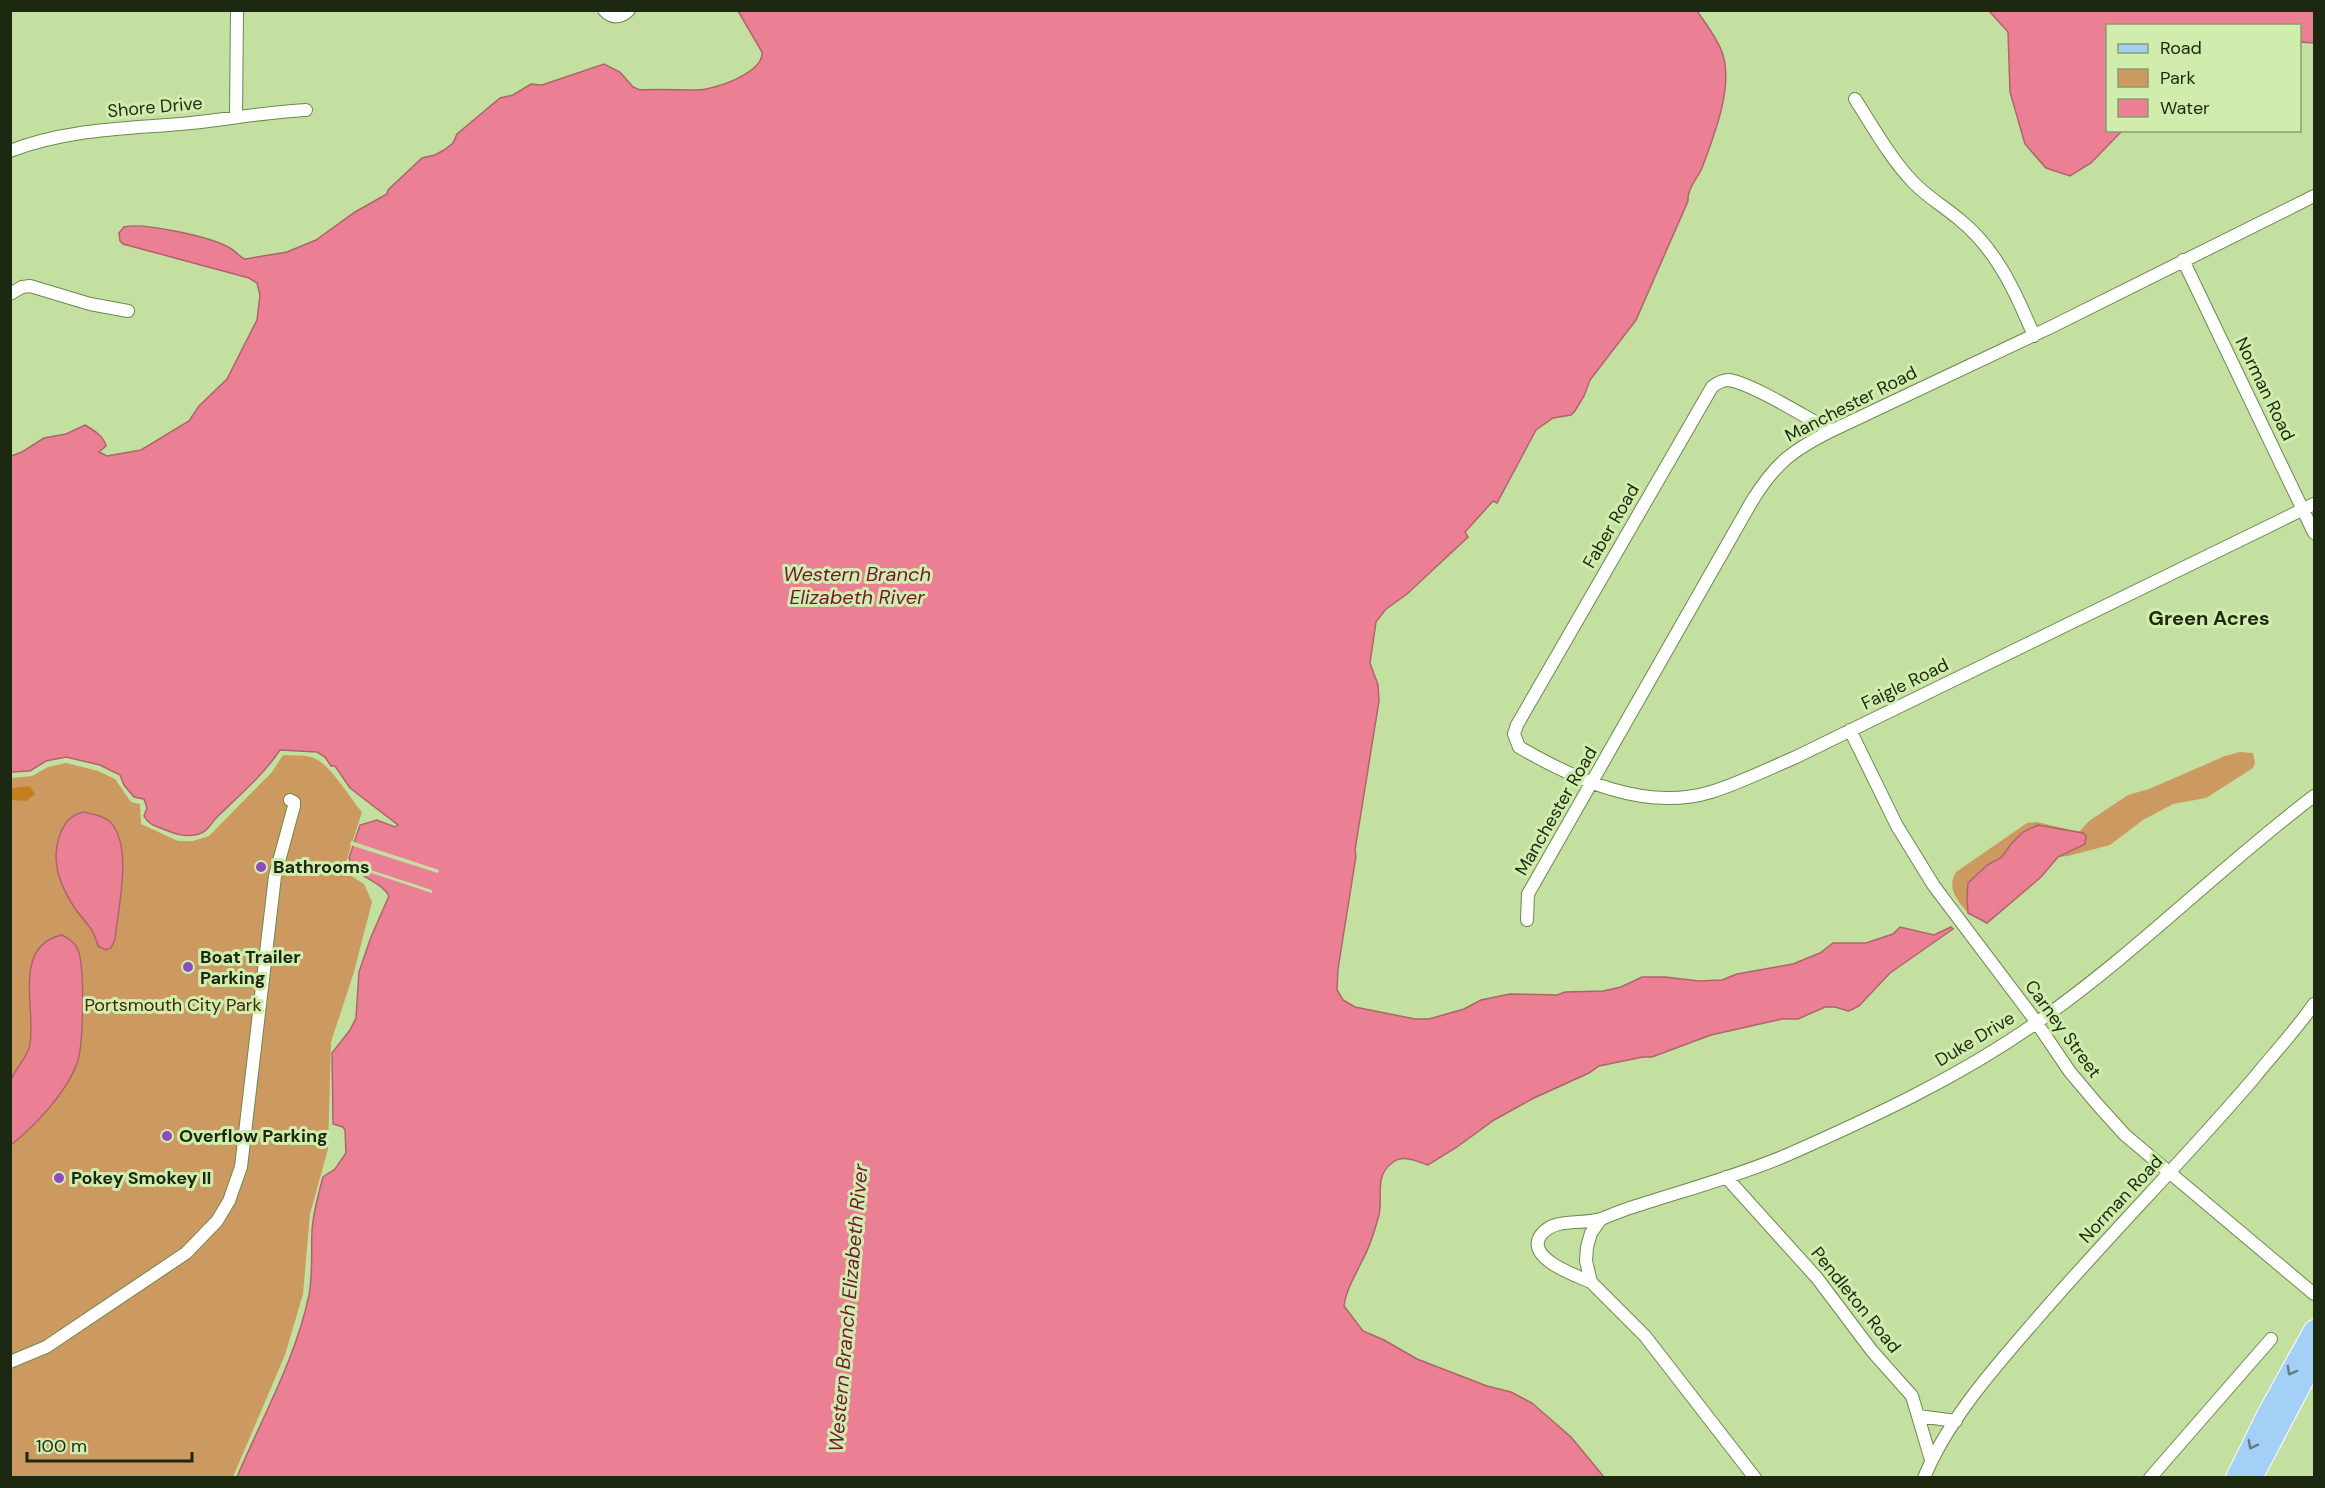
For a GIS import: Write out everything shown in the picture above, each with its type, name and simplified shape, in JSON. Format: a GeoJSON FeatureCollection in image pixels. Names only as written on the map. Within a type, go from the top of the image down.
{"type":"FeatureCollection","features":[{"type":"Feature","properties":{"kind":"main road"},"geometry":{"type":"LineString","coordinates":[[2235,1478],[2314,1330]]}},
{"type":"Feature","properties":{"kind":"main road"},"geometry":{"type":"LineString","coordinates":[[2252,1478],[2314,1360]]}},
{"type":"Feature","properties":{"kind":"street"},"geometry":{"type":"LineString","coordinates":[[236,117],[237,10]]}},
{"type":"Feature","properties":{"kind":"street"},"geometry":{"type":"LineString","coordinates":[[604,10],[611,16],[618,17],[629,10]]}},
{"type":"Feature","properties":{"kind":"street"},"geometry":{"type":"LineString","coordinates":[[1855,99],[1914,184],[1961,220],[1990,250],[2003,270],[2034,336]]}},
{"type":"Feature","properties":{"kind":"street","name":"Shore Drive"},"geometry":{"type":"LineString","coordinates":[[10,151],[52,138],[83,132],[306,110]]}},
{"type":"Feature","properties":{"kind":"street","name":"Manchester Road"},"geometry":{"type":"LineString","coordinates":[[1527,920],[1528,894],[1591,782],[1600,770],[1767,476],[1790,454],[1830,431],[2034,336],[2314,196]]}},
{"type":"Feature","properties":{"kind":"street","name":"Norman Road"},"geometry":{"type":"LineString","coordinates":[[2183,260],[2309,507],[2314,533]]}},
{"type":"Feature","properties":{"kind":"street"},"geometry":{"type":"LineString","coordinates":[[10,294],[22,287],[30,286],[90,304],[128,311]]}},
{"type":"Feature","properties":{"kind":"street","name":"Faber Road"},"geometry":{"type":"LineString","coordinates":[[1517,725],[1710,389],[1718,382],[1730,380],[1756,391],[1830,431]]}},
{"type":"Feature","properties":{"kind":"street","name":"Faigle Road"},"geometry":{"type":"LineString","coordinates":[[1517,725],[1514,734],[1519,747],[1557,769],[1591,782],[1646,795],[1691,796],[1710,792],[1796,757],[2309,507]]}},
{"type":"Feature","properties":{"kind":"street","name":"Carney Street"},"geometry":{"type":"LineString","coordinates":[[1850,730],[1897,826],[1917,860],[2070,1072],[2125,1135],[2314,1294]]}},
{"type":"Feature","properties":{"kind":"street","name":"Duke Drive"},"geometry":{"type":"LineString","coordinates":[[1755,1478],[1645,1336],[1592,1282],[1556,1266],[1542,1256],[1537,1242],[1543,1232],[1553,1226],[1601,1219],[1769,1163],[1886,1109],[1958,1072],[2036,1023],[2314,796]]}},
{"type":"Feature","properties":{"kind":"street"},"geometry":{"type":"LineString","coordinates":[[10,1362],[46,1347],[186,1253],[210,1229],[229,1201],[241,1167],[275,876],[294,806],[294,802],[290,800]]}},
{"type":"Feature","properties":{"kind":"street","name":"Norman Road"},"geometry":{"type":"LineString","coordinates":[[1924,1478],[1931,1460],[1956,1421],[2008,1349],[2063,1286],[2222,1115],[2314,1004]]}},
{"type":"Feature","properties":{"kind":"street","name":"Pendleton Road"},"geometry":{"type":"LineString","coordinates":[[1726,1177],[1817,1278],[1872,1351],[1912,1396],[1931,1460]]}},
{"type":"Feature","properties":{"kind":"street"},"geometry":{"type":"LineString","coordinates":[[1592,1282],[1586,1261],[1587,1247],[1591,1233],[1601,1219]]}},
{"type":"Feature","properties":{"kind":"street"},"geometry":{"type":"LineString","coordinates":[[2150,1478],[2271,1339]]}},
{"type":"Feature","properties":{"kind":"street"},"geometry":{"type":"LineString","coordinates":[[1918,1416],[1956,1421]]}},
{"type":"Feature","properties":{"kind":"green space"},"geometry":{"type":"Polygon","coordinates":[[[2240,752],[2253,753],[2255,763],[2253,768],[2206,798],[2173,804],[2143,820],[2110,845],[2068,856],[2058,857],[2085,844],[2011,844],[2002,857],[1996,859],[1967,897],[1968,913],[1954,894],[1952,884],[1956,872],[2027,823],[2037,822],[2079,832],[2089,821],[2128,795],[2149,789],[2225,756],[2240,752]]]}},
{"type":"Feature","properties":{"kind":"green space","name":"Portsmouth City Park"},"geometry":{"type":"Polygon","coordinates":[[[283,755],[309,756],[322,763],[362,812],[345,865],[348,874],[364,884],[372,902],[354,972],[331,1042],[328,1149],[310,1214],[303,1294],[285,1355],[233,1477],[11,1477],[11,778],[32,776],[48,767],[66,763],[98,771],[115,779],[131,802],[140,804],[141,824],[178,841],[193,841],[209,836],[272,772],[283,755]]]}},
{"type":"Feature","properties":{"kind":"shaded area"},"geometry":{"type":"Polygon","coordinates":[[[30,786],[35,794],[26,801],[11,800],[11,788],[30,786]]]}},
{"type":"Feature","properties":{"kind":"water","name":"Western Branch Elizabeth River"},"geometry":{"type":"Polygon","coordinates":[[[738,11],[1697,11],[1715,37],[1723,55],[1725,68],[1726,82],[1721,112],[1702,168],[1691,188],[1688,201],[1636,320],[1590,380],[1575,411],[1571,415],[1553,418],[1536,430],[1497,503],[1493,501],[1465,532],[1468,537],[1407,594],[1385,610],[1376,622],[1370,663],[1378,685],[1379,701],[1355,850],[1337,990],[1343,1000],[1355,1007],[1415,1019],[1429,1019],[1464,1009],[1481,1000],[1510,994],[1557,995],[1565,992],[1603,991],[1621,987],[1642,977],[1699,981],[1722,980],[1737,974],[1793,964],[1820,953],[1833,943],[1866,943],[1893,934],[1900,927],[1934,935],[1951,927],[1953,929],[1890,973],[1859,1006],[1851,1010],[1825,1007],[1798,1019],[1782,1019],[1711,1035],[1652,1057],[1599,1066],[1494,1120],[1428,1165],[1410,1159],[1401,1159],[1386,1168],[1381,1180],[1380,1208],[1376,1227],[1367,1252],[1348,1289],[1344,1306],[1363,1331],[1417,1359],[1487,1386],[1511,1392],[1532,1403],[1571,1437],[1604,1477],[237,1477],[278,1387],[303,1318],[310,1287],[313,1218],[323,1177],[335,1169],[346,1153],[345,1130],[333,1124],[332,1053],[350,1030],[356,1018],[359,972],[389,896],[380,886],[356,870],[349,858],[360,825],[377,820],[395,827],[398,825],[350,788],[335,766],[331,766],[325,757],[317,752],[280,750],[259,776],[216,817],[207,829],[190,836],[181,835],[150,823],[144,816],[147,808],[144,799],[134,797],[124,785],[120,775],[100,765],[66,757],[46,761],[30,771],[11,772],[11,456],[44,438],[66,434],[85,425],[103,439],[106,446],[99,452],[107,456],[141,450],[189,421],[199,406],[227,379],[257,320],[260,295],[257,283],[249,278],[123,244],[119,233],[124,227],[146,227],[194,235],[232,249],[245,259],[287,252],[316,240],[355,212],[387,194],[388,190],[422,158],[444,150],[453,143],[457,134],[500,98],[513,95],[531,84],[542,85],[604,64],[620,72],[633,87],[640,90],[697,90],[726,84],[737,79],[755,67],[762,52],[738,11]]]}},
{"type":"Feature","properties":{"kind":"water"},"geometry":{"type":"Polygon","coordinates":[[[1989,11],[2314,11],[2314,43],[2301,42],[2301,24],[2106,24],[2106,132],[2121,132],[2091,163],[2070,176],[2046,168],[2025,144],[2010,92],[2008,32],[1989,11]]]}},
{"type":"Feature","properties":{"kind":"water"},"geometry":{"type":"Polygon","coordinates":[[[83,812],[109,821],[117,831],[121,845],[123,860],[121,894],[115,939],[111,948],[106,950],[98,946],[91,929],[69,899],[58,873],[56,856],[59,837],[68,821],[83,812]]]}},
{"type":"Feature","properties":{"kind":"water"},"geometry":{"type":"Polygon","coordinates":[[[2038,825],[2083,833],[2086,836],[2085,844],[2058,857],[2041,877],[1987,923],[1968,913],[1968,883],[1987,865],[2002,857],[2023,832],[2038,825]]]}},
{"type":"Feature","properties":{"kind":"water"},"geometry":{"type":"Polygon","coordinates":[[[62,935],[76,946],[81,967],[82,1020],[78,1060],[67,1083],[50,1107],[11,1145],[10,1085],[30,1044],[31,965],[37,952],[47,941],[62,935]]]}},
{"type":"Feature","properties":{"kind":"pier"},"geometry":{"type":"Polygon","coordinates":[[[351,841],[439,870],[438,873],[350,845],[351,841]]]}},
{"type":"Feature","properties":{"kind":"pier"},"geometry":{"type":"Polygon","coordinates":[[[346,862],[432,890],[432,893],[347,865],[346,862]]]}},
{"type":"Feature","properties":{"kind":"place","name":"Bathrooms"},"geometry":{"type":"Point","coordinates":[261,867]}},
{"type":"Feature","properties":{"kind":"place","name":"Boat Trailer Parking"},"geometry":{"type":"Point","coordinates":[188,967]}},
{"type":"Feature","properties":{"kind":"place","name":"Overflow Parking"},"geometry":{"type":"Point","coordinates":[167,1136]}},
{"type":"Feature","properties":{"kind":"place","name":"Pokey Smokey II"},"geometry":{"type":"Point","coordinates":[59,1178]}},
{"type":"Feature","properties":{"kind":"district","name":"Green Acres"},"geometry":{"type":"Point","coordinates":[2209,618]}}]}
